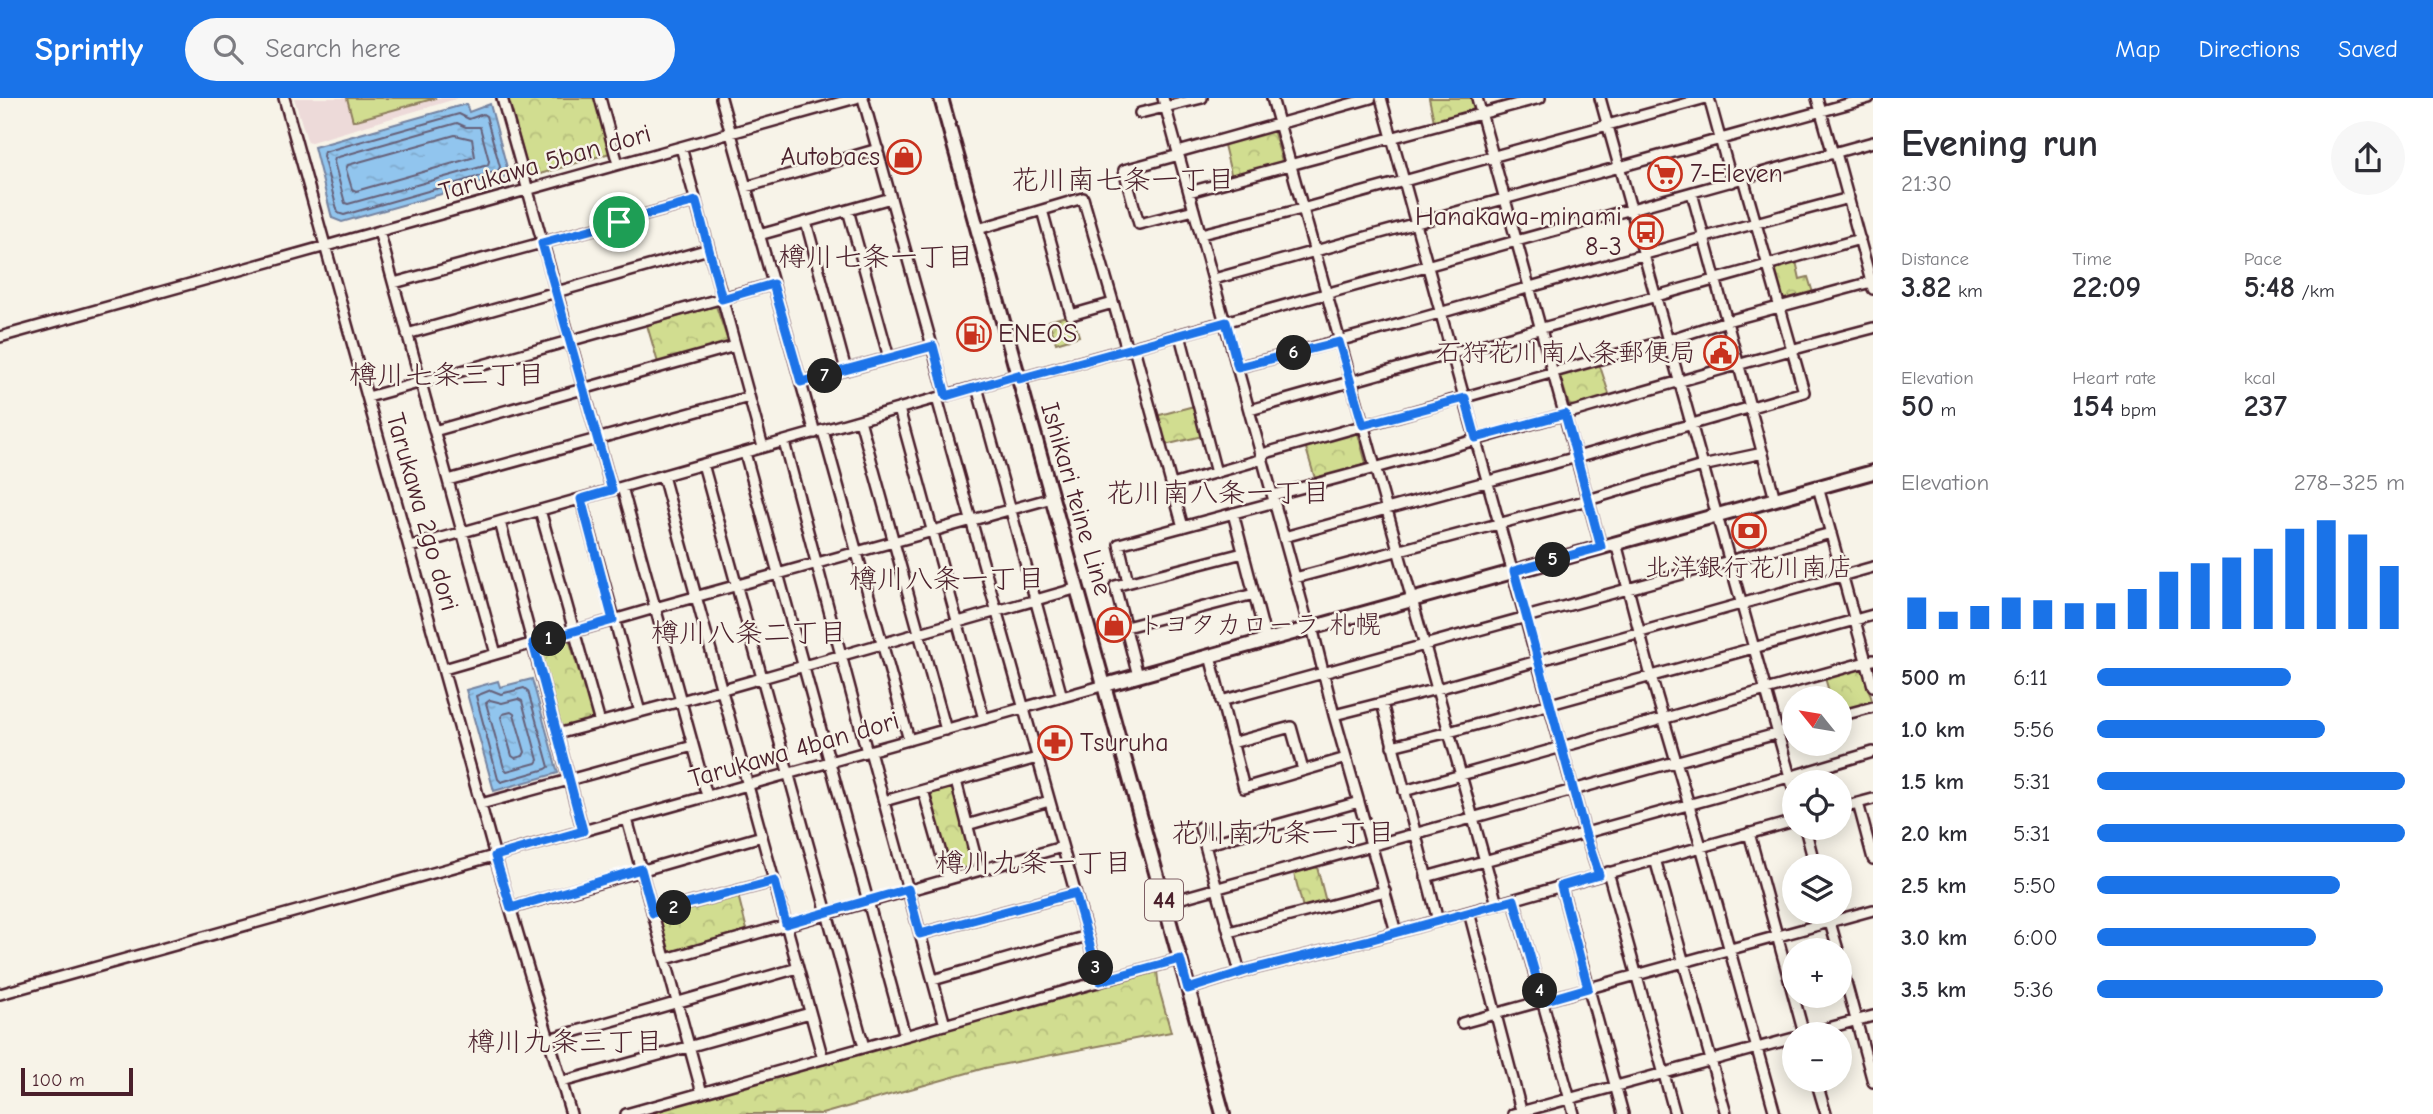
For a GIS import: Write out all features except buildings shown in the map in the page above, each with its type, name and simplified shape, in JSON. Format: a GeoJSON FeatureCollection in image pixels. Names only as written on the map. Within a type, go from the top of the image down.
{"type":"FeatureCollection","features":[{"type":"Feature","properties":{"kind":"main road","name":"Ishikari teine Line"},"geometry":{"type":"LineString","coordinates":[[941,98],[1223,1114]]}},
{"type":"Feature","properties":{"kind":"main road"},"geometry":{"type":"LineString","coordinates":[[1105,685],[1873,472]]}},
{"type":"Feature","properties":{"kind":"street","name":"Tarukawa 2go dori"},"geometry":{"type":"LineString","coordinates":[[284,98],[495,856],[571,1114]]}},
{"type":"Feature","properties":{"kind":"street"},"geometry":{"type":"LineString","coordinates":[[502,98],[612,490]]}},
{"type":"Feature","properties":{"kind":"street"},"geometry":{"type":"LineString","coordinates":[[600,98],[618,164]]}},
{"type":"Feature","properties":{"kind":"street"},"geometry":{"type":"LineString","coordinates":[[721,98],[801,382],[856,552],[909,740]]}},
{"type":"Feature","properties":{"kind":"street","name":"Tarukawa 5ban dori"},"geometry":{"type":"LineString","coordinates":[[0,337],[856,98]]}},
{"type":"Feature","properties":{"kind":"street"},"geometry":{"type":"LineString","coordinates":[[863,98],[933,346],[970,520],[1100,981]]}},
{"type":"Feature","properties":{"kind":"street"},"geometry":{"type":"LineString","coordinates":[[1140,113],[1164,102],[1202,98]]}},
{"type":"Feature","properties":{"kind":"street"},"geometry":{"type":"LineString","coordinates":[[1272,98],[1497,904]]}},
{"type":"Feature","properties":{"kind":"street"},"geometry":{"type":"LineString","coordinates":[[1194,210],[1139,225],[1124,170],[1371,98]]}},
{"type":"Feature","properties":{"kind":"street"},"geometry":{"type":"LineString","coordinates":[[1381,98],[1585,833],[1604,874],[1636,974],[1675,1114]]}},
{"type":"Feature","properties":{"kind":"street"},"geometry":{"type":"LineString","coordinates":[[1478,98],[1601,547]]}},
{"type":"Feature","properties":{"kind":"street"},"geometry":{"type":"LineString","coordinates":[[1189,192],[1291,167],[1540,98]]}},
{"type":"Feature","properties":{"kind":"street"},"geometry":{"type":"LineString","coordinates":[[1600,98],[1788,770]]}},
{"type":"Feature","properties":{"kind":"street"},"geometry":{"type":"LineString","coordinates":[[1201,234],[1303,209],[1707,98],[1732,181]]}},
{"type":"Feature","properties":{"kind":"street"},"geometry":{"type":"LineString","coordinates":[[1172,485],[1363,425],[1727,321],[1872,286],[1849,198],[1817,98]]}},
{"type":"Feature","properties":{"kind":"street"},"geometry":{"type":"LineString","coordinates":[[1213,279],[1868,98]]}},
{"type":"Feature","properties":{"kind":"street"},"geometry":{"type":"LineString","coordinates":[[1164,102],[1396,932]]}},
{"type":"Feature","properties":{"kind":"street"},"geometry":{"type":"LineString","coordinates":[[410,547],[977,387],[1130,349],[1873,142]]}},
{"type":"Feature","properties":{"kind":"street"},"geometry":{"type":"LineString","coordinates":[[681,147],[763,447]]}},
{"type":"Feature","properties":{"kind":"street"},"geometry":{"type":"LineString","coordinates":[[746,187],[878,149]]}},
{"type":"Feature","properties":{"kind":"street"},"geometry":{"type":"LineString","coordinates":[[1284,537],[1691,425],[1804,391],[1744,178]]}},
{"type":"Feature","properties":{"kind":"street"},"geometry":{"type":"LineString","coordinates":[[1692,193],[1775,499]]}},
{"type":"Feature","properties":{"kind":"street"},"geometry":{"type":"LineString","coordinates":[[759,235],[891,198]]}},
{"type":"Feature","properties":{"kind":"street"},"geometry":{"type":"LineString","coordinates":[[978,229],[1083,198],[1183,527]]}},
{"type":"Feature","properties":{"kind":"street"},"geometry":{"type":"LineString","coordinates":[[1238,367],[1339,342],[1756,222],[1849,198]]}},
{"type":"Feature","properties":{"kind":"street"},"geometry":{"type":"LineString","coordinates":[[394,283],[696,201]]}},
{"type":"Feature","properties":{"kind":"street"},"geometry":{"type":"LineString","coordinates":[[848,210],[889,358]]}},
{"type":"Feature","properties":{"kind":"street"},"geometry":{"type":"LineString","coordinates":[[1042,210],[1071,314],[1113,303]]}},
{"type":"Feature","properties":{"kind":"street"},"geometry":{"type":"LineString","coordinates":[[806,222],[846,370]]}},
{"type":"Feature","properties":{"kind":"street"},"geometry":{"type":"LineString","coordinates":[[379,231],[496,654]]}},
{"type":"Feature","properties":{"kind":"street"},"geometry":{"type":"LineString","coordinates":[[1250,410],[1860,239]]}},
{"type":"Feature","properties":{"kind":"street"},"geometry":{"type":"LineString","coordinates":[[407,334],[709,249]]}},
{"type":"Feature","properties":{"kind":"street"},"geometry":{"type":"LineString","coordinates":[[368,397],[773,284]]}},
{"type":"Feature","properties":{"kind":"street"},"geometry":{"type":"LineString","coordinates":[[1128,582],[1119,544],[1233,513],[1476,438],[1738,363],[1873,328]]}},
{"type":"Feature","properties":{"kind":"street"},"geometry":{"type":"LineString","coordinates":[[1180,335],[1216,472]]}},
{"type":"Feature","properties":{"kind":"street"},"geometry":{"type":"LineString","coordinates":[[434,431],[735,346]]}},
{"type":"Feature","properties":{"kind":"street"},"geometry":{"type":"LineString","coordinates":[[801,382],[933,346]]}},
{"type":"Feature","properties":{"kind":"street"},"geometry":{"type":"LineString","coordinates":[[977,387],[1062,697]]}},
{"type":"Feature","properties":{"kind":"street"},"geometry":{"type":"LineString","coordinates":[[448,480],[749,397]]}},
{"type":"Feature","properties":{"kind":"street"},"geometry":{"type":"LineString","coordinates":[[899,409],[984,719]]}},
{"type":"Feature","properties":{"kind":"street"},"geometry":{"type":"LineString","coordinates":[[860,420],[946,730]]}},
{"type":"Feature","properties":{"kind":"street"},"geometry":{"type":"LineString","coordinates":[[784,442],[945,1025]]}},
{"type":"Feature","properties":{"kind":"street"},"geometry":{"type":"LineString","coordinates":[[745,453],[905,1036]]}},
{"type":"Feature","properties":{"kind":"street"},"geometry":{"type":"LineString","coordinates":[[1296,578],[1588,500],[1702,466],[1763,453]]}},
{"type":"Feature","properties":{"kind":"street"},"geometry":{"type":"LineString","coordinates":[[703,464],[864,1047]]}},
{"type":"Feature","properties":{"kind":"street"},"geometry":{"type":"LineString","coordinates":[[663,476],[823,1059]]}},
{"type":"Feature","properties":{"kind":"street"},"geometry":{"type":"LineString","coordinates":[[622,487],[707,796]]}},
{"type":"Feature","properties":{"kind":"street"},"geometry":{"type":"LineString","coordinates":[[1818,487],[1855,620],[1870,661],[1873,686]]}},
{"type":"Feature","properties":{"kind":"street"},"geometry":{"type":"LineString","coordinates":[[444,669],[1052,498]]}},
{"type":"Feature","properties":{"kind":"street"},"geometry":{"type":"LineString","coordinates":[[581,499],[640,712]]}},
{"type":"Feature","properties":{"kind":"street"},"geometry":{"type":"LineString","coordinates":[[540,510],[600,723]]}},
{"type":"Feature","properties":{"kind":"street"},"geometry":{"type":"LineString","coordinates":[[1233,513],[1266,640]]}},
{"type":"Feature","properties":{"kind":"street"},"geometry":{"type":"LineString","coordinates":[[500,522],[583,831]]}},
{"type":"Feature","properties":{"kind":"street"},"geometry":{"type":"LineString","coordinates":[[1221,701],[1831,533]]}},
{"type":"Feature","properties":{"kind":"street"},"geometry":{"type":"LineString","coordinates":[[1616,543],[1775,1114]]}},
{"type":"Feature","properties":{"kind":"street"},"geometry":{"type":"LineString","coordinates":[[1138,676],[1115,586],[1243,553]]}},
{"type":"Feature","properties":{"kind":"street"},"geometry":{"type":"LineString","coordinates":[[1334,715],[1873,567]]}},
{"type":"Feature","properties":{"kind":"street"},"geometry":{"type":"LineString","coordinates":[[557,734],[681,702],[1077,589]]}},
{"type":"Feature","properties":{"kind":"street"},"geometry":{"type":"LineString","coordinates":[[1126,627],[1254,594]]}},
{"type":"Feature","properties":{"kind":"street"},"geometry":{"type":"LineString","coordinates":[[1392,746],[1873,615]]}},
{"type":"Feature","properties":{"kind":"street"},"geometry":{"type":"LineString","coordinates":[[1210,656],[1244,788],[1346,758]]}},
{"type":"Feature","properties":{"kind":"street"},"geometry":{"type":"LineString","coordinates":[[1404,791],[1870,661]]}},
{"type":"Feature","properties":{"kind":"street","name":"Tarukawa 4ban dori"},"geometry":{"type":"LineString","coordinates":[[0,994],[1105,685]]}},
{"type":"Feature","properties":{"kind":"street"},"geometry":{"type":"LineString","coordinates":[[1381,703],[1438,920]]}},
{"type":"Feature","properties":{"kind":"street"},"geometry":{"type":"LineString","coordinates":[[1852,713],[1873,707]]}},
{"type":"Feature","properties":{"kind":"street"},"geometry":{"type":"LineString","coordinates":[[1232,743],[1291,727],[1303,771]]}},
{"type":"Feature","properties":{"kind":"street"},"geometry":{"type":"LineString","coordinates":[[1164,903],[1782,733]]}},
{"type":"Feature","properties":{"kind":"street"},"geometry":{"type":"LineString","coordinates":[[481,804],[693,746]]}},
{"type":"Feature","properties":{"kind":"street"},"geometry":{"type":"LineString","coordinates":[[1813,770],[1873,752]]}},
{"type":"Feature","properties":{"kind":"street"},"geometry":{"type":"LineString","coordinates":[[884,801],[1037,758]]}},
{"type":"Feature","properties":{"kind":"street"},"geometry":{"type":"LineString","coordinates":[[1426,877],[1782,779]]}},
{"type":"Feature","properties":{"kind":"street"},"geometry":{"type":"LineString","coordinates":[[956,781],[979,870]]}},
{"type":"Feature","properties":{"kind":"street"},"geometry":{"type":"LineString","coordinates":[[923,790],[948,878]]}},
{"type":"Feature","properties":{"kind":"street"},"geometry":{"type":"LineString","coordinates":[[1852,805],[1873,799]]}},
{"type":"Feature","properties":{"kind":"street"},"geometry":{"type":"LineString","coordinates":[[967,825],[1049,801]]}},
{"type":"Feature","properties":{"kind":"street"},"geometry":{"type":"LineString","coordinates":[[1205,845],[1360,802]]}},
{"type":"Feature","properties":{"kind":"street"},"geometry":{"type":"LineString","coordinates":[[1858,803],[1873,859]]}},
{"type":"Feature","properties":{"kind":"street"},"geometry":{"type":"LineString","coordinates":[[626,819],[702,1093]]}},
{"type":"Feature","properties":{"kind":"street"},"geometry":{"type":"LineString","coordinates":[[1188,989],[1782,824]]}},
{"type":"Feature","properties":{"kind":"street"},"geometry":{"type":"LineString","coordinates":[[1200,827],[1240,973]]}},
{"type":"Feature","properties":{"kind":"street"},"geometry":{"type":"LineString","coordinates":[[1749,833],[1802,1022]]}},
{"type":"Feature","properties":{"kind":"street"},"geometry":{"type":"LineString","coordinates":[[511,908],[762,836]]}},
{"type":"Feature","properties":{"kind":"street"},"geometry":{"type":"LineString","coordinates":[[666,959],[1062,847]]}},
{"type":"Feature","properties":{"kind":"street"},"geometry":{"type":"LineString","coordinates":[[1655,859],[1726,1114]]}},
{"type":"Feature","properties":{"kind":"street"},"geometry":{"type":"LineString","coordinates":[[653,913],[775,881]]}},
{"type":"Feature","properties":{"kind":"street"},"geometry":{"type":"LineString","coordinates":[[1561,886],[1623,1114]]}},
{"type":"Feature","properties":{"kind":"street"},"geometry":{"type":"LineString","coordinates":[[1229,932],[1385,891]]}},
{"type":"Feature","properties":{"kind":"street"},"geometry":{"type":"LineString","coordinates":[[920,934],[1075,893]]}},
{"type":"Feature","properties":{"kind":"street"},"geometry":{"type":"LineString","coordinates":[[1514,900],[1573,1114]]}},
{"type":"Feature","properties":{"kind":"street"},"geometry":{"type":"LineString","coordinates":[[1852,913],[1873,909]]}},
{"type":"Feature","properties":{"kind":"street"},"geometry":{"type":"LineString","coordinates":[[1468,912],[1519,1113],[1782,1041]]}},
{"type":"Feature","properties":{"kind":"street"},"geometry":{"type":"LineString","coordinates":[[1462,1023],[1808,924]]}},
{"type":"Feature","properties":{"kind":"street"},"geometry":{"type":"LineString","coordinates":[[933,980],[1087,936]]}},
{"type":"Feature","properties":{"kind":"street"},"geometry":{"type":"LineString","coordinates":[[626,1114],[1180,959]]}},
{"type":"Feature","properties":{"kind":"street"},"geometry":{"type":"LineString","coordinates":[[549,1039],[798,968]]}},
{"type":"Feature","properties":{"kind":"street"},"geometry":{"type":"LineString","coordinates":[[1852,1006],[1873,1082]]}},
{"type":"Feature","properties":{"kind":"street"},"geometry":{"type":"LineString","coordinates":[[562,1082],[810,1013]]}},
{"type":"Feature","properties":{"kind":"street"},"geometry":{"type":"LineString","coordinates":[[1852,1022],[1873,1016]]}},
{"type":"Feature","properties":{"kind":"street"},"geometry":{"type":"LineString","coordinates":[[1820,1092],[1826,1114]]}},
{"type":"Feature","properties":{"kind":"shaded area"},"geometry":{"type":"Polygon","coordinates":[[[294,98],[459,98],[308,143],[294,98]]]}},
{"type":"Feature","properties":{"kind":"green space"},"geometry":{"type":"Polygon","coordinates":[[[347,98],[436,98],[353,121],[347,98]]]}},
{"type":"Feature","properties":{"kind":"green space"},"geometry":{"type":"Polygon","coordinates":[[[508,98],[595,98],[610,153],[530,177],[508,98]]]}},
{"type":"Feature","properties":{"kind":"green space"},"geometry":{"type":"Polygon","coordinates":[[[1429,98],[1471,98],[1474,107],[1471,112],[1434,121],[1429,98]]]}},
{"type":"Feature","properties":{"kind":"green space"},"geometry":{"type":"Polygon","coordinates":[[[1271,131],[1274,133],[1281,164],[1232,178],[1224,145],[1271,131]]]}},
{"type":"Feature","properties":{"kind":"green space"},"geometry":{"type":"Polygon","coordinates":[[[1796,261],[1800,279],[1808,277],[1813,293],[1786,300],[1783,299],[1774,267],[1796,261]]]}},
{"type":"Feature","properties":{"kind":"green space"},"geometry":{"type":"Polygon","coordinates":[[[716,306],[727,343],[658,363],[647,325],[716,306]]]}},
{"type":"Feature","properties":{"kind":"green space"},"geometry":{"type":"Polygon","coordinates":[[[1066,316],[1068,321],[1074,320],[1079,336],[1056,343],[1049,321],[1066,316]]]}},
{"type":"Feature","properties":{"kind":"green space"},"geometry":{"type":"Polygon","coordinates":[[[1599,363],[1610,397],[1586,408],[1569,405],[1560,376],[1599,363]]]}},
{"type":"Feature","properties":{"kind":"green space"},"geometry":{"type":"Polygon","coordinates":[[[1194,406],[1202,436],[1165,445],[1156,416],[1194,406]]]}},
{"type":"Feature","properties":{"kind":"green space"},"geometry":{"type":"Polygon","coordinates":[[[1357,430],[1367,467],[1316,482],[1305,445],[1357,430]]]}},
{"type":"Feature","properties":{"kind":"green space"},"geometry":{"type":"Polygon","coordinates":[[[568,640],[593,717],[591,720],[563,728],[540,651],[541,648],[568,640]]]}},
{"type":"Feature","properties":{"kind":"green space"},"geometry":{"type":"Polygon","coordinates":[[[1862,668],[1872,700],[1852,708],[1852,686],[1827,686],[1825,678],[1862,668]]]}},
{"type":"Feature","properties":{"kind":"green space"},"geometry":{"type":"Polygon","coordinates":[[[953,789],[974,865],[954,873],[951,871],[930,796],[953,789]]]}},
{"type":"Feature","properties":{"kind":"green space"},"geometry":{"type":"Polygon","coordinates":[[[1317,867],[1326,902],[1303,908],[1294,873],[1317,867]]]}},
{"type":"Feature","properties":{"kind":"green space"},"geometry":{"type":"Polygon","coordinates":[[[738,895],[747,930],[671,952],[668,950],[659,919],[661,916],[738,895]]]}},
{"type":"Feature","properties":{"kind":"green space"},"geometry":{"type":"Polygon","coordinates":[[[1157,971],[1171,1032],[985,1068],[822,1114],[637,1114],[1157,971]]]}},
{"type":"Feature","properties":{"kind":"water"},"geometry":{"type":"Polygon","coordinates":[[[466,104],[469,112],[490,104],[509,175],[342,222],[332,218],[314,147],[466,104]]]}},
{"type":"Feature","properties":{"kind":"water"},"geometry":{"type":"Polygon","coordinates":[[[532,679],[558,773],[494,791],[466,690],[498,681],[500,687],[532,679]]]}},
{"type":"Feature","properties":{"kind":"place","name":"Autobacs"},"geometry":{"type":"Point","coordinates":[904,157]}},
{"type":"Feature","properties":{"kind":"place","name":"7-Eleven"},"geometry":{"type":"Point","coordinates":[1665,174]}},
{"type":"Feature","properties":{"kind":"place","name":"Hanakawa-minami 8-3"},"geometry":{"type":"Point","coordinates":[1646,232]}},
{"type":"Feature","properties":{"kind":"place","name":"ENEOS"},"geometry":{"type":"Point","coordinates":[974,334]}},
{"type":"Feature","properties":{"kind":"place","name":"石狩花川南八条郵便局"},"geometry":{"type":"Point","coordinates":[1721,353]}},
{"type":"Feature","properties":{"kind":"place","name":"北洋銀行花川南店"},"geometry":{"type":"Point","coordinates":[1749,531]}},
{"type":"Feature","properties":{"kind":"place","name":"トヨタカローラ 札幌"},"geometry":{"type":"Point","coordinates":[1114,625]}},
{"type":"Feature","properties":{"kind":"place","name":"Tsuruha"},"geometry":{"type":"Point","coordinates":[1055,743]}},
{"type":"Feature","properties":{"kind":"district","name":"花川南七条一丁目"},"geometry":{"type":"Point","coordinates":[1123,180]}},
{"type":"Feature","properties":{"kind":"district","name":"樽川七条一丁目"},"geometry":{"type":"Point","coordinates":[876,257]}},
{"type":"Feature","properties":{"kind":"district","name":"樽川七条三丁目"},"geometry":{"type":"Point","coordinates":[447,375]}},
{"type":"Feature","properties":{"kind":"district","name":"花川南八条一丁目"},"geometry":{"type":"Point","coordinates":[1218,493]}},
{"type":"Feature","properties":{"kind":"district","name":"樽川八条一丁目"},"geometry":{"type":"Point","coordinates":[947,579]}},
{"type":"Feature","properties":{"kind":"district","name":"樽川八条二丁目"},"geometry":{"type":"Point","coordinates":[749,633]}},
{"type":"Feature","properties":{"kind":"district","name":"花川南九条一丁目"},"geometry":{"type":"Point","coordinates":[1283,833]}},
{"type":"Feature","properties":{"kind":"district","name":"樽川九条一丁目"},"geometry":{"type":"Point","coordinates":[1034,863]}},
{"type":"Feature","properties":{"kind":"district","name":"樽川九条三丁目"},"geometry":{"type":"Point","coordinates":[565,1042]}},
{"type":"Feature","properties":{"kind":"route"},"geometry":{"type":"LineString","coordinates":[[696,201],[722,299],[773,284],[801,382],[933,346],[946,396],[1018,375],[1019,379],[1226,322],[1238,367],[1339,342],[1363,425],[1465,398],[1476,438],[1565,414],[1601,547],[1514,571],[1585,833],[1599,875],[1561,886],[1588,988],[1543,1001],[1514,900],[1252,969],[1188,989],[1180,959],[1100,981],[1075,893],[920,934],[908,889],[786,924],[775,881],[653,913],[641,869],[511,908],[495,856],[583,831],[533,643],[613,620],[581,499],[612,490],[542,243],[619,222],[696,201]]}}]}
